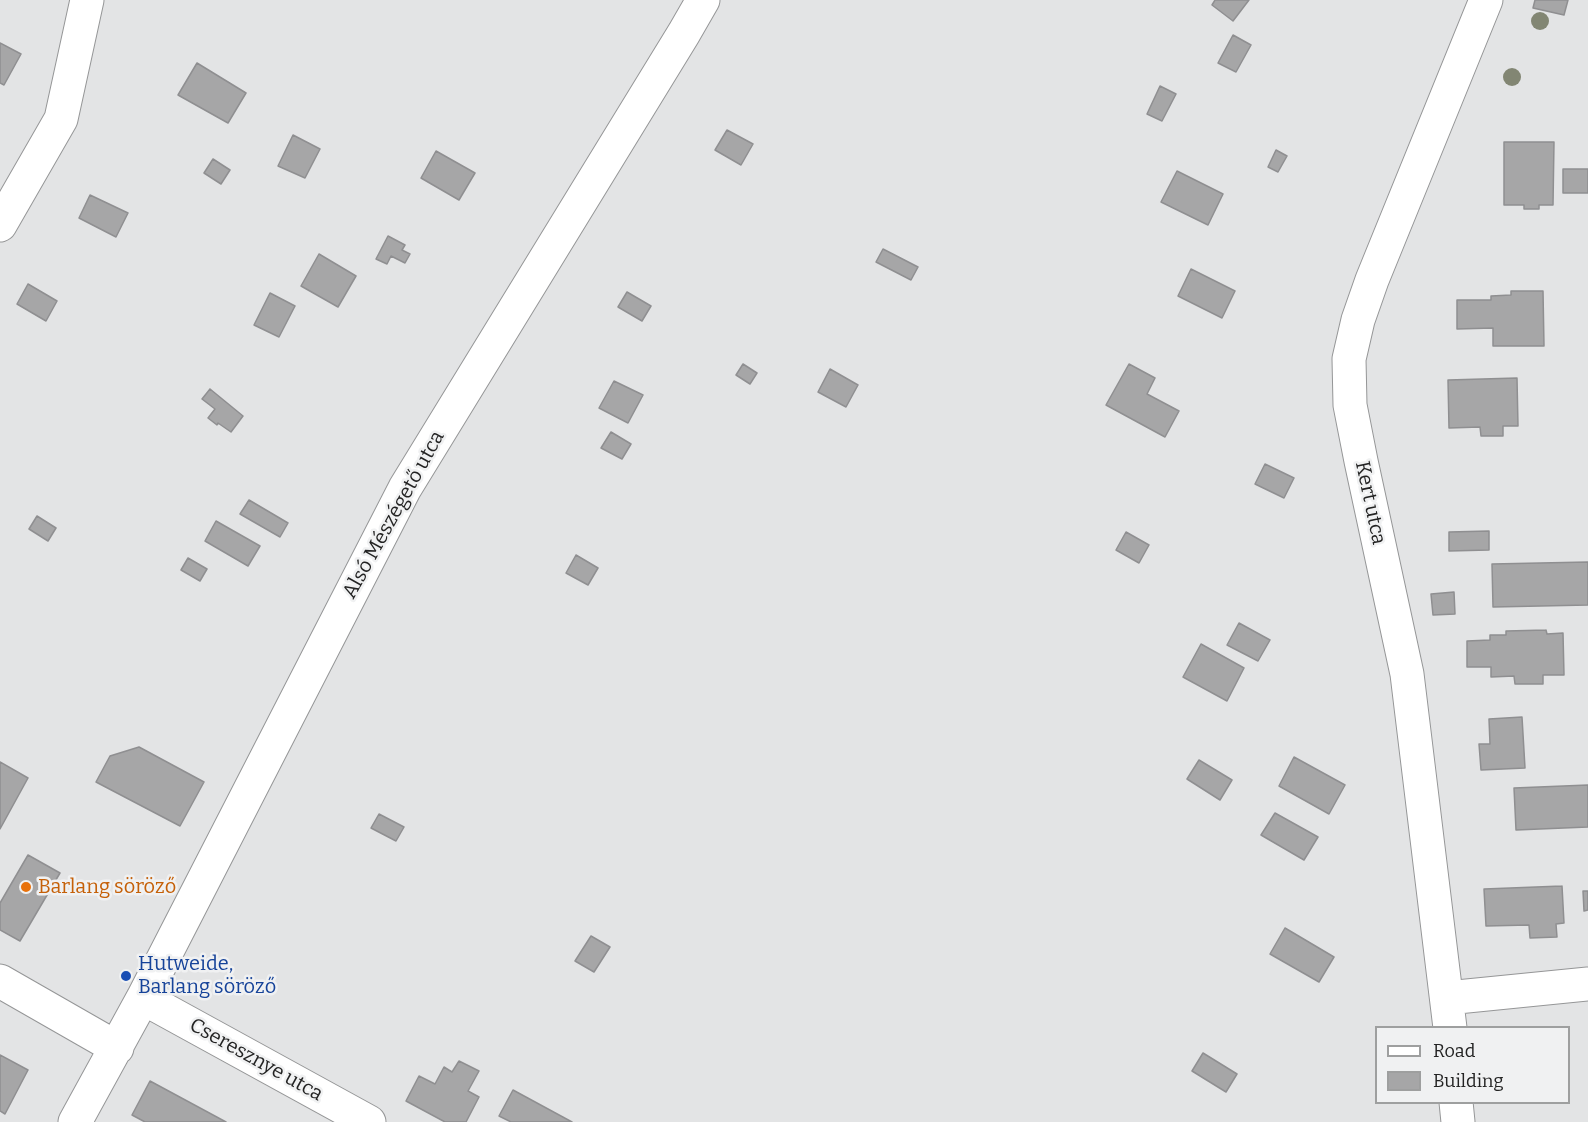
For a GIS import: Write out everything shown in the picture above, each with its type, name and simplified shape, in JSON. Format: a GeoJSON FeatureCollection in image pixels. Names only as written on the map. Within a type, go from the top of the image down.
{"type":"FeatureCollection","features":[{"type":"Feature","properties":{"kind":"street"},"geometry":{"type":"LineString","coordinates":[[0,225],[61,119],[87,0]]}},
{"type":"Feature","properties":{"kind":"street","name":"Alsó Mészégető utca"},"geometry":{"type":"LineString","coordinates":[[75,1122],[117,1048],[405,488],[703,0]]}},
{"type":"Feature","properties":{"kind":"street","name":"Kert utca"},"geometry":{"type":"LineString","coordinates":[[1448,1012],[1407,674],[1350,405],[1349,359],[1358,320],[1372,280],[1486,0]]}},
{"type":"Feature","properties":{"kind":"street"},"geometry":{"type":"LineString","coordinates":[[0,981],[117,1048]]}},
{"type":"Feature","properties":{"kind":"street"},"geometry":{"type":"LineString","coordinates":[[1448,1012],[1588,984]]}},
{"type":"Feature","properties":{"kind":"street","name":"Cseresznye utca"},"geometry":{"type":"LineString","coordinates":[[143,998],[369,1122]]}},
{"type":"Feature","properties":{"kind":"street"},"geometry":{"type":"LineString","coordinates":[[1456,1104],[1458,1122]]}},
{"type":"Feature","properties":{"kind":"building"},"geometry":{"type":"Polygon","coordinates":[[[1215,0],[1249,0],[1233,21],[1212,5],[1215,0]]]}},
{"type":"Feature","properties":{"kind":"building"},"geometry":{"type":"Polygon","coordinates":[[[1535,0],[1568,0],[1564,15],[1533,8],[1535,0]]]}},
{"type":"Feature","properties":{"kind":"building"},"geometry":{"type":"Polygon","coordinates":[[[1233,35],[1251,45],[1236,72],[1218,63],[1233,35]]]}},
{"type":"Feature","properties":{"kind":"building"},"geometry":{"type":"Polygon","coordinates":[[[0,43],[21,54],[4,85],[0,83],[0,43]]]}},
{"type":"Feature","properties":{"kind":"building"},"geometry":{"type":"Polygon","coordinates":[[[197,63],[246,93],[228,123],[178,95],[197,63]]]}},
{"type":"Feature","properties":{"kind":"building"},"geometry":{"type":"Polygon","coordinates":[[[1160,86],[1176,94],[1162,121],[1147,114],[1160,86]]]}},
{"type":"Feature","properties":{"kind":"building"},"geometry":{"type":"Polygon","coordinates":[[[727,130],[753,144],[741,165],[715,150],[727,130]]]}},
{"type":"Feature","properties":{"kind":"building"},"geometry":{"type":"Polygon","coordinates":[[[293,135],[320,149],[305,178],[278,166],[293,135]]]}},
{"type":"Feature","properties":{"kind":"building"},"geometry":{"type":"Polygon","coordinates":[[[1504,142],[1554,142],[1553,205],[1539,205],[1539,209],[1524,209],[1524,205],[1504,205],[1504,142]]]}},
{"type":"Feature","properties":{"kind":"building"},"geometry":{"type":"Polygon","coordinates":[[[1276,150],[1287,156],[1278,172],[1268,167],[1276,150]]]}},
{"type":"Feature","properties":{"kind":"building"},"geometry":{"type":"Polygon","coordinates":[[[436,151],[475,173],[459,200],[421,178],[436,151]]]}},
{"type":"Feature","properties":{"kind":"building"},"geometry":{"type":"Polygon","coordinates":[[[213,159],[230,170],[221,184],[204,173],[213,159]]]}},
{"type":"Feature","properties":{"kind":"building"},"geometry":{"type":"Polygon","coordinates":[[[1563,169],[1588,169],[1588,193],[1563,193],[1563,169]]]}},
{"type":"Feature","properties":{"kind":"building"},"geometry":{"type":"Polygon","coordinates":[[[1177,171],[1223,194],[1208,225],[1161,202],[1177,171]]]}},
{"type":"Feature","properties":{"kind":"building"},"geometry":{"type":"Polygon","coordinates":[[[90,195],[128,213],[116,237],[79,218],[90,195]]]}},
{"type":"Feature","properties":{"kind":"building"},"geometry":{"type":"Polygon","coordinates":[[[388,236],[405,245],[402,250],[410,254],[405,263],[391,256],[387,264],[376,259],[388,236]]]}},
{"type":"Feature","properties":{"kind":"building"},"geometry":{"type":"Polygon","coordinates":[[[883,249],[918,267],[911,280],[876,262],[883,249]]]}},
{"type":"Feature","properties":{"kind":"building"},"geometry":{"type":"Polygon","coordinates":[[[319,254],[356,276],[338,307],[301,286],[319,254]]]}},
{"type":"Feature","properties":{"kind":"building"},"geometry":{"type":"Polygon","coordinates":[[[1191,269],[1235,291],[1222,318],[1178,296],[1191,269]]]}},
{"type":"Feature","properties":{"kind":"building"},"geometry":{"type":"Polygon","coordinates":[[[28,284],[57,301],[46,321],[17,304],[28,284]]]}},
{"type":"Feature","properties":{"kind":"building"},"geometry":{"type":"Polygon","coordinates":[[[1511,291],[1543,291],[1544,346],[1493,346],[1493,328],[1457,329],[1457,300],[1491,300],[1491,296],[1511,295],[1511,291]]]}},
{"type":"Feature","properties":{"kind":"building"},"geometry":{"type":"Polygon","coordinates":[[[627,292],[651,306],[642,321],[618,307],[627,292]]]}},
{"type":"Feature","properties":{"kind":"building"},"geometry":{"type":"Polygon","coordinates":[[[270,293],[295,306],[279,337],[254,325],[270,293]]]}},
{"type":"Feature","properties":{"kind":"building"},"geometry":{"type":"Polygon","coordinates":[[[743,364],[757,373],[750,384],[736,375],[743,364]]]}},
{"type":"Feature","properties":{"kind":"building"},"geometry":{"type":"Polygon","coordinates":[[[1129,364],[1155,378],[1147,394],[1179,411],[1165,437],[1106,405],[1129,364]]]}},
{"type":"Feature","properties":{"kind":"building"},"geometry":{"type":"Polygon","coordinates":[[[830,369],[858,385],[846,407],[818,392],[830,369]]]}},
{"type":"Feature","properties":{"kind":"building"},"geometry":{"type":"Polygon","coordinates":[[[1517,378],[1518,426],[1503,426],[1503,436],[1481,436],[1480,427],[1449,428],[1448,380],[1517,378]]]}},
{"type":"Feature","properties":{"kind":"building"},"geometry":{"type":"Polygon","coordinates":[[[614,381],[643,395],[628,423],[599,408],[614,381]]]}},
{"type":"Feature","properties":{"kind":"building"},"geometry":{"type":"Polygon","coordinates":[[[210,389],[243,416],[231,432],[208,418],[215,409],[202,399],[210,389]]]}},
{"type":"Feature","properties":{"kind":"building"},"geometry":{"type":"Polygon","coordinates":[[[611,432],[631,444],[622,459],[601,448],[611,432]]]}},
{"type":"Feature","properties":{"kind":"building"},"geometry":{"type":"Polygon","coordinates":[[[1265,464],[1294,478],[1284,498],[1255,484],[1265,464]]]}},
{"type":"Feature","properties":{"kind":"building"},"geometry":{"type":"Polygon","coordinates":[[[249,500],[288,523],[280,537],[240,514],[249,500]]]}},
{"type":"Feature","properties":{"kind":"building"},"geometry":{"type":"Polygon","coordinates":[[[37,516],[56,528],[48,541],[29,529],[37,516]]]}},
{"type":"Feature","properties":{"kind":"building"},"geometry":{"type":"Polygon","coordinates":[[[216,521],[260,546],[248,566],[205,541],[216,521]]]}},
{"type":"Feature","properties":{"kind":"building"},"geometry":{"type":"Polygon","coordinates":[[[1489,531],[1489,550],[1449,551],[1449,532],[1489,531]]]}},
{"type":"Feature","properties":{"kind":"building"},"geometry":{"type":"Polygon","coordinates":[[[1126,532],[1149,545],[1139,563],[1116,550],[1126,532]]]}},
{"type":"Feature","properties":{"kind":"building"},"geometry":{"type":"Polygon","coordinates":[[[576,555],[598,568],[588,585],[566,573],[576,555]]]}},
{"type":"Feature","properties":{"kind":"building"},"geometry":{"type":"Polygon","coordinates":[[[188,558],[207,569],[200,581],[181,570],[188,558]]]}},
{"type":"Feature","properties":{"kind":"building"},"geometry":{"type":"Polygon","coordinates":[[[1588,562],[1588,605],[1493,607],[1492,564],[1588,562]]]}},
{"type":"Feature","properties":{"kind":"building"},"geometry":{"type":"Polygon","coordinates":[[[1454,592],[1455,614],[1433,615],[1431,594],[1454,592]]]}},
{"type":"Feature","properties":{"kind":"building"},"geometry":{"type":"Polygon","coordinates":[[[1239,623],[1270,640],[1258,661],[1227,645],[1239,623]]]}},
{"type":"Feature","properties":{"kind":"building"},"geometry":{"type":"Polygon","coordinates":[[[1546,630],[1547,634],[1563,633],[1564,675],[1543,675],[1543,684],[1515,684],[1514,676],[1491,677],[1491,667],[1467,667],[1467,641],[1490,640],[1490,635],[1506,635],[1506,631],[1546,630]]]}},
{"type":"Feature","properties":{"kind":"building"},"geometry":{"type":"Polygon","coordinates":[[[1201,644],[1244,668],[1227,701],[1183,677],[1201,644]]]}},
{"type":"Feature","properties":{"kind":"building"},"geometry":{"type":"Polygon","coordinates":[[[1522,717],[1525,768],[1481,770],[1479,744],[1490,744],[1489,719],[1522,717]]]}},
{"type":"Feature","properties":{"kind":"building"},"geometry":{"type":"Polygon","coordinates":[[[139,747],[204,782],[180,826],[96,782],[110,756],[139,747]]]}},
{"type":"Feature","properties":{"kind":"building"},"geometry":{"type":"Polygon","coordinates":[[[1294,757],[1345,785],[1329,814],[1279,786],[1294,757]]]}},
{"type":"Feature","properties":{"kind":"building"},"geometry":{"type":"Polygon","coordinates":[[[1199,760],[1232,780],[1220,800],[1187,779],[1199,760]]]}},
{"type":"Feature","properties":{"kind":"building"},"geometry":{"type":"Polygon","coordinates":[[[0,762],[28,778],[0,829],[0,762]]]}},
{"type":"Feature","properties":{"kind":"building"},"geometry":{"type":"Polygon","coordinates":[[[1588,785],[1588,827],[1516,830],[1514,788],[1588,785]]]}},
{"type":"Feature","properties":{"kind":"building"},"geometry":{"type":"Polygon","coordinates":[[[1275,813],[1318,837],[1304,860],[1261,835],[1275,813]]]}},
{"type":"Feature","properties":{"kind":"building"},"geometry":{"type":"Polygon","coordinates":[[[379,814],[404,827],[396,841],[371,828],[379,814]]]}},
{"type":"Feature","properties":{"kind":"building"},"geometry":{"type":"Polygon","coordinates":[[[28,855],[60,873],[20,941],[0,930],[0,903],[28,855]]]}},
{"type":"Feature","properties":{"kind":"building"},"geometry":{"type":"Polygon","coordinates":[[[1562,886],[1564,923],[1556,924],[1557,937],[1530,938],[1529,925],[1486,926],[1484,889],[1562,886]]]}},
{"type":"Feature","properties":{"kind":"building"},"geometry":{"type":"Polygon","coordinates":[[[1583,891],[1588,891],[1588,910],[1584,911],[1583,891]]]}},
{"type":"Feature","properties":{"kind":"building"},"geometry":{"type":"Polygon","coordinates":[[[1285,928],[1334,957],[1319,982],[1270,954],[1285,928]]]}},
{"type":"Feature","properties":{"kind":"building"},"geometry":{"type":"Polygon","coordinates":[[[591,936],[610,947],[594,972],[575,961],[591,936]]]}},
{"type":"Feature","properties":{"kind":"building"},"geometry":{"type":"Polygon","coordinates":[[[1203,1053],[1237,1074],[1226,1092],[1192,1071],[1203,1053]]]}},
{"type":"Feature","properties":{"kind":"building"},"geometry":{"type":"Polygon","coordinates":[[[0,1055],[28,1070],[5,1114],[0,1111],[0,1055]]]}},
{"type":"Feature","properties":{"kind":"building"},"geometry":{"type":"Polygon","coordinates":[[[459,1061],[479,1071],[468,1091],[479,1097],[466,1122],[445,1122],[406,1101],[419,1076],[435,1084],[444,1067],[452,1072],[459,1061]]]}},
{"type":"Feature","properties":{"kind":"building"},"geometry":{"type":"Polygon","coordinates":[[[150,1081],[226,1122],[145,1122],[132,1115],[150,1081]]]}},
{"type":"Feature","properties":{"kind":"building"},"geometry":{"type":"Polygon","coordinates":[[[513,1090],[572,1122],[511,1122],[499,1116],[513,1090]]]}},
{"type":"Feature","properties":{"kind":"place","name":"Barlang söröző"},"geometry":{"type":"Point","coordinates":[26,887]}},
{"type":"Feature","properties":{"kind":"place","name":"Hutweide, Barlang söröző"},"geometry":{"type":"Point","coordinates":[126,976]}}]}
